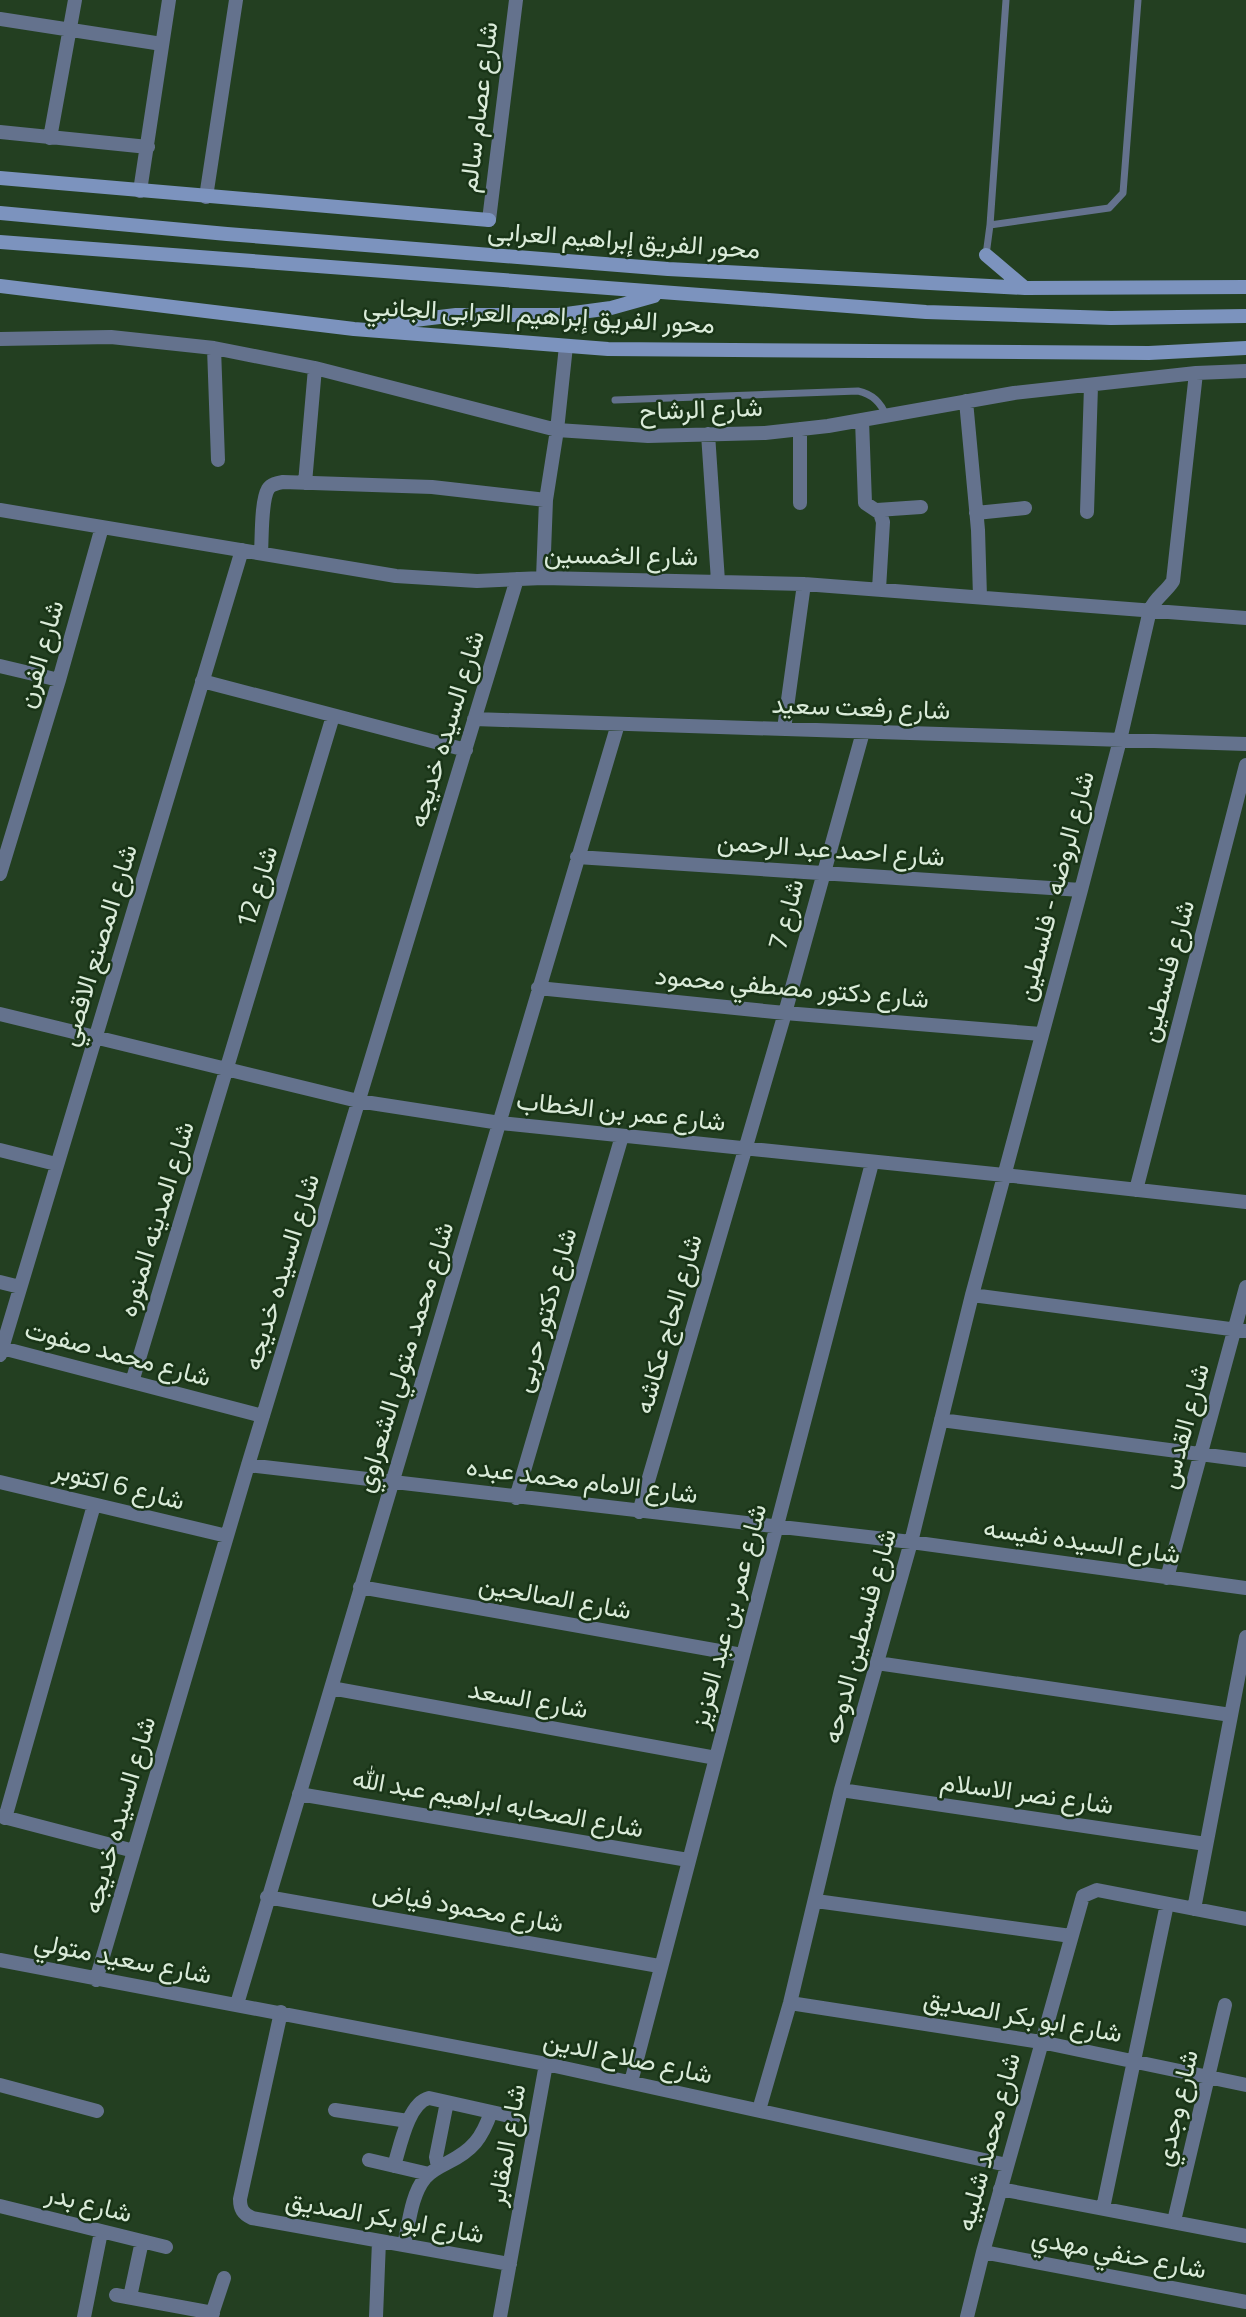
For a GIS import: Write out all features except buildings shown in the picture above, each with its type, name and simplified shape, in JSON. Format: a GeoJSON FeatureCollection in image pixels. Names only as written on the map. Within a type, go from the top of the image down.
{"type":"FeatureCollection","features":[{"type":"Feature","properties":{"kind":"main road"},"geometry":{"type":"LineString","coordinates":[[0,178],[489,220]]}},
{"type":"Feature","properties":{"kind":"main road","name":"محور الفريق إبراهيم العرابى"},"geometry":{"type":"LineString","coordinates":[[0,213],[668,269],[1025,288],[1246,286]]}},
{"type":"Feature","properties":{"kind":"main road","name":"محور الفريق إبراهيم العرابى"},"geometry":{"type":"LineString","coordinates":[[0,242],[926,312],[1111,318],[1246,316]]}},
{"type":"Feature","properties":{"kind":"main road"},"geometry":{"type":"LineString","coordinates":[[986,255],[1025,288]]}},
{"type":"Feature","properties":{"kind":"main road","name":"محور الفريق إبراهيم العرابى الجانبي"},"geometry":{"type":"LineString","coordinates":[[0,286],[354,329],[650,351],[958,350],[1149,353],[1246,348]]}},
{"type":"Feature","properties":{"kind":"main road"},"geometry":{"type":"LineString","coordinates":[[354,329],[405,319],[456,315],[559,315],[611,307],[661,293]]}},
{"type":"Feature","properties":{"kind":"street"},"geometry":{"type":"LineString","coordinates":[[50,138],[75,0]]}},
{"type":"Feature","properties":{"kind":"street"},"geometry":{"type":"LineString","coordinates":[[140,191],[169,0]]}},
{"type":"Feature","properties":{"kind":"street"},"geometry":{"type":"LineString","coordinates":[[206,197],[236,0]]}},
{"type":"Feature","properties":{"kind":"street","name":"شارع عصام سالم"},"geometry":{"type":"LineString","coordinates":[[489,220],[516,0]]}},
{"type":"Feature","properties":{"kind":"street"},"geometry":{"type":"LineString","coordinates":[[0,19],[162,44]]}},
{"type":"Feature","properties":{"kind":"street"},"geometry":{"type":"LineString","coordinates":[[0,132],[148,147]]}},
{"type":"Feature","properties":{"kind":"street","name":"شارع الرشاح"},"geometry":{"type":"LineString","coordinates":[[0,339],[111,337],[214,348],[315,368],[557,430],[648,436],[800,429],[1014,393],[1196,373],[1246,371]]}},
{"type":"Feature","properties":{"kind":"street"},"geometry":{"type":"LineString","coordinates":[[543,578],[546,500],[566,346]]}},
{"type":"Feature","properties":{"kind":"street"},"geometry":{"type":"LineString","coordinates":[[214,348],[218,460]]}},
{"type":"Feature","properties":{"kind":"street"},"geometry":{"type":"LineString","coordinates":[[305,483],[315,368]]}},
{"type":"Feature","properties":{"kind":"street"},"geometry":{"type":"LineString","coordinates":[[1150,610],[1154,602],[1168,589],[1176,571],[1196,373]]}},
{"type":"Feature","properties":{"kind":"street"},"geometry":{"type":"LineString","coordinates":[[1087,512],[1091,386]]}},
{"type":"Feature","properties":{"kind":"street"},"geometry":{"type":"LineString","coordinates":[[966,401],[980,597]]}},
{"type":"Feature","properties":{"kind":"street"},"geometry":{"type":"LineString","coordinates":[[862,420],[865,503],[877,510],[921,507]]}},
{"type":"Feature","properties":{"kind":"street"},"geometry":{"type":"LineString","coordinates":[[800,429],[800,503]]}},
{"type":"Feature","properties":{"kind":"street"},"geometry":{"type":"LineString","coordinates":[[708,434],[718,581]]}},
{"type":"Feature","properties":{"kind":"street"},"geometry":{"type":"LineString","coordinates":[[261,553],[267,490],[274,484],[283,482],[432,486],[546,500]]}},
{"type":"Feature","properties":{"kind":"street"},"geometry":{"type":"LineString","coordinates":[[976,513],[1025,508]]}},
{"type":"Feature","properties":{"kind":"street","name":"شارع الخمسين"},"geometry":{"type":"LineString","coordinates":[[0,510],[396,576],[477,581],[543,578],[804,584],[1246,618]]}},
{"type":"Feature","properties":{"kind":"street"},"geometry":{"type":"LineString","coordinates":[[877,510],[883,522],[879,589]]}},
{"type":"Feature","properties":{"kind":"street","name":"شارع الفرن"},"geometry":{"type":"LineString","coordinates":[[0,874],[102,527]]}},
{"type":"Feature","properties":{"kind":"street","name":"شارع المصنع الاقصي"},"geometry":{"type":"LineString","coordinates":[[1,1352],[242,550]]}},
{"type":"Feature","properties":{"kind":"street","name":"شارع السيده خديجه"},"geometry":{"type":"LineString","coordinates":[[96,1980],[248,1465],[517,579]]}},
{"type":"Feature","properties":{"kind":"street"},"geometry":{"type":"LineString","coordinates":[[784,729],[804,584]]}},
{"type":"Feature","properties":{"kind":"street","name":"شارع الروضه - فلسطين"},"geometry":{"type":"LineString","coordinates":[[1004,1175],[1120,740],[1150,610]]}},
{"type":"Feature","properties":{"kind":"street"},"geometry":{"type":"LineString","coordinates":[[0,666],[58,680]]}},
{"type":"Feature","properties":{"kind":"street"},"geometry":{"type":"LineString","coordinates":[[202,681],[466,750]]}},
{"type":"Feature","properties":{"kind":"street","name":"شارع 12"},"geometry":{"type":"LineString","coordinates":[[228,1070],[333,716]]}},
{"type":"Feature","properties":{"kind":"street","name":"شارع رفعت سعيد"},"geometry":{"type":"LineString","coordinates":[[474,719],[1246,744]]}},
{"type":"Feature","properties":{"kind":"street","name":"شارع محمد متولي الشعراوي"},"geometry":{"type":"LineString","coordinates":[[237,2004],[618,724]]}},
{"type":"Feature","properties":{"kind":"street","name":"شارع 7"},"geometry":{"type":"LineString","coordinates":[[744,1149],[785,1013],[863,732]]}},
{"type":"Feature","properties":{"kind":"street","name":"شارع فلسطين"},"geometry":{"type":"LineString","coordinates":[[1136,1190],[1246,765]]}},
{"type":"Feature","properties":{"kind":"street","name":"شارع احمد عبد الرحمن"},"geometry":{"type":"LineString","coordinates":[[577,857],[1081,890]]}},
{"type":"Feature","properties":{"kind":"street","name":"شارع دكتور مصطفي محمود"},"geometry":{"type":"LineString","coordinates":[[538,988],[785,1013],[1041,1034]]}},
{"type":"Feature","properties":{"kind":"street","name":"شارع عمر بن الخطاب"},"geometry":{"type":"LineString","coordinates":[[0,1014],[358,1101],[500,1123],[1246,1202]]}},
{"type":"Feature","properties":{"kind":"street","name":"شارع المدينه المنوره"},"geometry":{"type":"LineString","coordinates":[[132,1382],[228,1070]]}},
{"type":"Feature","properties":{"kind":"street","name":"شارع دكتور حربى"},"geometry":{"type":"LineString","coordinates":[[516,1498],[622,1136]]}},
{"type":"Feature","properties":{"kind":"street","name":"شارع الحاج عكاشه"},"geometry":{"type":"LineString","coordinates":[[639,1512],[744,1149]]}},
{"type":"Feature","properties":{"kind":"street"},"geometry":{"type":"LineString","coordinates":[[0,1150],[56,1164]]}},
{"type":"Feature","properties":{"kind":"street","name":"شارع عمر بن عبد العزيز"},"geometry":{"type":"LineString","coordinates":[[631,2082],[659,1966],[872,1163]]}},
{"type":"Feature","properties":{"kind":"street","name":"شارع فلسطين الدوحه"},"geometry":{"type":"LineString","coordinates":[[759,2110],[790,2003],[841,1790],[911,1542],[1004,1175]]}},
{"type":"Feature","properties":{"kind":"street"},"geometry":{"type":"LineString","coordinates":[[0,1282],[20,1287]]}},
{"type":"Feature","properties":{"kind":"street","name":"شارع القدس"},"geometry":{"type":"LineString","coordinates":[[1167,1578],[1202,1453],[1241,1331],[1246,1287]]}},
{"type":"Feature","properties":{"kind":"street"},"geometry":{"type":"LineString","coordinates":[[972,1295],[1241,1331]]}},
{"type":"Feature","properties":{"kind":"street","name":"شارع محمد صفوت"},"geometry":{"type":"LineString","coordinates":[[1,1352],[263,1416]]}},
{"type":"Feature","properties":{"kind":"street"},"geometry":{"type":"LineString","coordinates":[[941,1420],[1246,1460]]}},
{"type":"Feature","properties":{"kind":"street","name":"شارع الامام محمد عبده"},"geometry":{"type":"LineString","coordinates":[[248,1465],[911,1542]]}},
{"type":"Feature","properties":{"kind":"street","name":"شارع 6 اكتوبر"},"geometry":{"type":"LineString","coordinates":[[0,1482],[227,1536]]}},
{"type":"Feature","properties":{"kind":"street"},"geometry":{"type":"LineString","coordinates":[[94,1505],[2,1817],[134,1851]]}},
{"type":"Feature","properties":{"kind":"street","name":"شارع السيده نفيسه"},"geometry":{"type":"LineString","coordinates":[[911,1542],[1246,1588]]}},
{"type":"Feature","properties":{"kind":"street","name":"شارع الصالحين"},"geometry":{"type":"LineString","coordinates":[[360,1587],[742,1655]]}},
{"type":"Feature","properties":{"kind":"street"},"geometry":{"type":"LineString","coordinates":[[1194,1909],[1246,1637]]}},
{"type":"Feature","properties":{"kind":"street"},"geometry":{"type":"LineString","coordinates":[[877,1663],[1231,1715]]}},
{"type":"Feature","properties":{"kind":"street","name":"شارع السعد"},"geometry":{"type":"LineString","coordinates":[[331,1688],[716,1758]]}},
{"type":"Feature","properties":{"kind":"street","name":"شارع نصر الاسلام"},"geometry":{"type":"LineString","coordinates":[[841,1790],[1206,1844]]}},
{"type":"Feature","properties":{"kind":"street","name":"شارع الصحابه ابراهيم عبد الله"},"geometry":{"type":"LineString","coordinates":[[299,1794],[688,1860]]}},
{"type":"Feature","properties":{"kind":"street","name":"شارع محمد شلبيه"},"geometry":{"type":"LineString","coordinates":[[967,2317],[1081,1900],[1087,1892],[1097,1889],[1167,1904]]}},
{"type":"Feature","properties":{"kind":"street","name":"شارع محمود فياض"},"geometry":{"type":"LineString","coordinates":[[267,1897],[659,1966]]}},
{"type":"Feature","properties":{"kind":"street"},"geometry":{"type":"LineString","coordinates":[[816,1901],[1071,1936]]}},
{"type":"Feature","properties":{"kind":"street"},"geometry":{"type":"LineString","coordinates":[[1103,2208],[1167,1904],[1246,1919]]}},
{"type":"Feature","properties":{"kind":"street","name":"شارع سعيد متولي"},"geometry":{"type":"LineString","coordinates":[[0,1960],[96,1980],[237,2004]]}},
{"type":"Feature","properties":{"kind":"street","name":"شارع ابو بكر الصديق"},"geometry":{"type":"LineString","coordinates":[[790,2003],[1041,2042],[1246,2085]]}},
{"type":"Feature","properties":{"kind":"street","name":"شارع صلاح الدين"},"geometry":{"type":"LineString","coordinates":[[237,2004],[546,2064],[1007,2165]]}},
{"type":"Feature","properties":{"kind":"street","name":"شارع وجدي"},"geometry":{"type":"LineString","coordinates":[[1174,2221],[1225,2005]]}},
{"type":"Feature","properties":{"kind":"street","name":"شارع ابو بكر الصديق"},"geometry":{"type":"LineString","coordinates":[[281,2012],[240,2199],[244,2214],[252,2218],[510,2264]]}},
{"type":"Feature","properties":{"kind":"street","name":"شارع المقابر"},"geometry":{"type":"LineString","coordinates":[[500,2317],[546,2064]]}},
{"type":"Feature","properties":{"kind":"street"},"geometry":{"type":"LineString","coordinates":[[0,2085],[97,2111]]}},
{"type":"Feature","properties":{"kind":"street"},"geometry":{"type":"LineString","coordinates":[[394,2166],[408,2121],[423,2099],[429,2098],[514,2117]]}},
{"type":"Feature","properties":{"kind":"street"},"geometry":{"type":"LineString","coordinates":[[433,2171],[447,2102]]}},
{"type":"Feature","properties":{"kind":"street"},"geometry":{"type":"LineString","coordinates":[[335,2110],[408,2121]]}},
{"type":"Feature","properties":{"kind":"street"},"geometry":{"type":"LineString","coordinates":[[404,2245],[418,2188],[433,2171],[477,2143],[484,2133],[491,2112]]}},
{"type":"Feature","properties":{"kind":"street"},"geometry":{"type":"LineString","coordinates":[[369,2160],[433,2171]]}},
{"type":"Feature","properties":{"kind":"street"},"geometry":{"type":"LineString","coordinates":[[1000,2189],[1246,2235]]}},
{"type":"Feature","properties":{"kind":"street","name":"شارع بدر"},"geometry":{"type":"LineString","coordinates":[[0,2206],[166,2247]]}},
{"type":"Feature","properties":{"kind":"street"},"geometry":{"type":"LineString","coordinates":[[83,2317],[102,2232]]}},
{"type":"Feature","properties":{"kind":"street"},"geometry":{"type":"LineString","coordinates":[[142,2241],[123,2296],[212,2315],[224,2278]]}},
{"type":"Feature","properties":{"kind":"street"},"geometry":{"type":"LineString","coordinates":[[376,2317],[379,2241]]}},
{"type":"Feature","properties":{"kind":"street","name":"شارع حنفي مهدي"},"geometry":{"type":"LineString","coordinates":[[983,2252],[1246,2302]]}},
{"type":"Feature","properties":{"kind":"lane"},"geometry":{"type":"LineString","coordinates":[[986,255],[1006,0]]}},
{"type":"Feature","properties":{"kind":"lane"},"geometry":{"type":"LineString","coordinates":[[990,225],[1108,208],[1123,193],[1138,0]]}},
{"type":"Feature","properties":{"kind":"lane"},"geometry":{"type":"LineString","coordinates":[[615,400],[858,391],[873,396],[886,415]]}}]}
